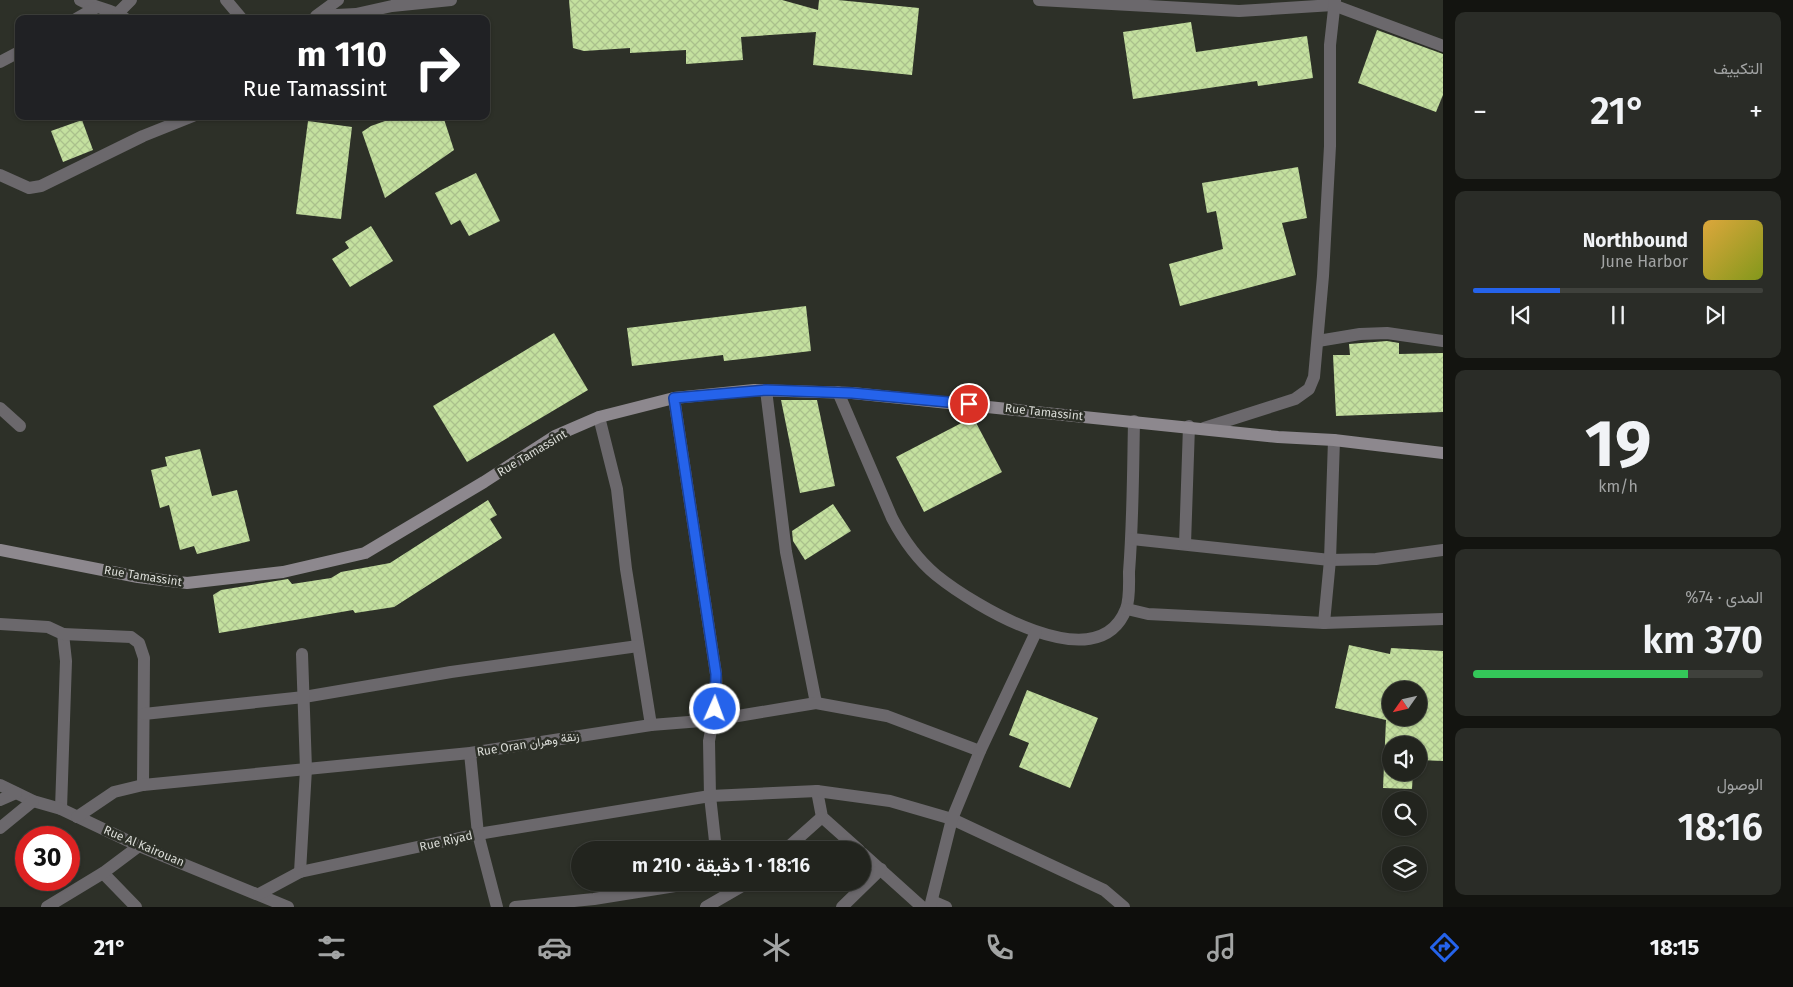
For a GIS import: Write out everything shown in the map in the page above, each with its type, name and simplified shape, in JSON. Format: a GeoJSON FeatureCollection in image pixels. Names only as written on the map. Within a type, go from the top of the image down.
{"type":"FeatureCollection","features":[{"type":"Feature","properties":{"kind":"main road","name":"Rue Tamassint"},"geometry":{"type":"LineString","coordinates":[[0,550],[138,577],[187,583],[283,572],[365,553],[484,482],[555,436],[599,418],[674,398],[766,390],[838,392],[1334,440],[1443,453]]}},
{"type":"Feature","properties":{"kind":"street"},"geometry":{"type":"LineString","coordinates":[[80,0],[95,8],[119,15]]}},
{"type":"Feature","properties":{"kind":"street"},"geometry":{"type":"LineString","coordinates":[[123,15],[131,0]]}},
{"type":"Feature","properties":{"kind":"street"},"geometry":{"type":"LineString","coordinates":[[226,0],[239,15]]}},
{"type":"Feature","properties":{"kind":"street"},"geometry":{"type":"LineString","coordinates":[[317,15],[338,0]]}},
{"type":"Feature","properties":{"kind":"street"},"geometry":{"type":"LineString","coordinates":[[342,15],[392,6],[450,0]]}},
{"type":"Feature","properties":{"kind":"street"},"geometry":{"type":"LineString","coordinates":[[1039,0],[1241,5],[1334,3],[1443,46]]}},
{"type":"Feature","properties":{"kind":"street"},"geometry":{"type":"LineString","coordinates":[[1204,428],[1295,400],[1309,389],[1314,377],[1318,342],[1330,146],[1328,88],[1334,3]]}},
{"type":"Feature","properties":{"kind":"street"},"geometry":{"type":"LineString","coordinates":[[83,15],[95,8]]}},
{"type":"Feature","properties":{"kind":"street"},"geometry":{"type":"LineString","coordinates":[[0,62],[15,54]]}},
{"type":"Feature","properties":{"kind":"street"},"geometry":{"type":"LineString","coordinates":[[0,175],[29,188],[41,186],[143,136],[182,120]]}},
{"type":"Feature","properties":{"kind":"street"},"geometry":{"type":"LineString","coordinates":[[1318,342],[1360,334],[1387,333],[1443,341]]}},
{"type":"Feature","properties":{"kind":"street"},"geometry":{"type":"LineString","coordinates":[[766,390],[786,552],[816,703]]}},
{"type":"Feature","properties":{"kind":"street"},"geometry":{"type":"LineString","coordinates":[[838,392],[892,518],[901,536],[919,557],[936,574],[961,592],[1006,619],[1050,637],[1094,639],[1108,633],[1118,623],[1127,609],[1132,540],[1134,421]]}},
{"type":"Feature","properties":{"kind":"street"},"geometry":{"type":"LineString","coordinates":[[674,398],[716,674],[714,720],[709,741],[710,796],[715,841]]}},
{"type":"Feature","properties":{"kind":"street"},"geometry":{"type":"LineString","coordinates":[[0,408],[20,426]]}},
{"type":"Feature","properties":{"kind":"street"},"geometry":{"type":"LineString","coordinates":[[599,418],[617,489],[638,646],[651,725]]}},
{"type":"Feature","properties":{"kind":"street"},"geometry":{"type":"LineString","coordinates":[[1185,544],[1189,426]]}},
{"type":"Feature","properties":{"kind":"street"},"geometry":{"type":"LineString","coordinates":[[1324,623],[1330,560],[1334,440]]}},
{"type":"Feature","properties":{"kind":"street"},"geometry":{"type":"LineString","coordinates":[[1132,540],[1330,560],[1376,559],[1443,550]]}},
{"type":"Feature","properties":{"kind":"street"},"geometry":{"type":"LineString","coordinates":[[1127,609],[1148,614],[1324,623],[1443,618]]}},
{"type":"Feature","properties":{"kind":"street"},"geometry":{"type":"LineString","coordinates":[[0,624],[48,627],[63,634],[130,637],[139,643],[144,658],[143,785]]}},
{"type":"Feature","properties":{"kind":"street"},"geometry":{"type":"LineString","coordinates":[[928,905],[952,819],[980,751],[1036,632]]}},
{"type":"Feature","properties":{"kind":"street"},"geometry":{"type":"LineString","coordinates":[[61,809],[66,661],[63,634]]}},
{"type":"Feature","properties":{"kind":"street"},"geometry":{"type":"LineString","coordinates":[[144,714],[304,697],[451,672],[638,646]]}},
{"type":"Feature","properties":{"kind":"street"},"geometry":{"type":"LineString","coordinates":[[300,872],[306,769],[302,654]]}},
{"type":"Feature","properties":{"kind":"street","name":"Rue Oran زنقة وهران"},"geometry":{"type":"LineString","coordinates":[[77,817],[114,792],[143,785],[470,753],[651,725],[714,720],[816,703],[886,716],[980,751]]}},
{"type":"Feature","properties":{"kind":"street"},"geometry":{"type":"LineString","coordinates":[[470,753],[478,834],[497,907]]}},
{"type":"Feature","properties":{"kind":"street","name":"Rue Al Kairouan"},"geometry":{"type":"LineString","coordinates":[[0,785],[16,794],[61,809],[139,846],[288,907]]}},
{"type":"Feature","properties":{"kind":"street"},"geometry":{"type":"LineString","coordinates":[[816,791],[822,817],[849,841]]}},
{"type":"Feature","properties":{"kind":"street","name":"Rue Riyad"},"geometry":{"type":"LineString","coordinates":[[259,894],[300,872],[478,834],[710,796],[816,791],[890,801],[952,819],[1104,890],[1124,907]]}},
{"type":"Feature","properties":{"kind":"street"},"geometry":{"type":"LineString","coordinates":[[0,800],[16,794]]}},
{"type":"Feature","properties":{"kind":"street"},"geometry":{"type":"LineString","coordinates":[[0,828],[33,801]]}},
{"type":"Feature","properties":{"kind":"street"},"geometry":{"type":"LineString","coordinates":[[795,841],[822,817]]}},
{"type":"Feature","properties":{"kind":"street"},"geometry":{"type":"LineString","coordinates":[[54,905],[103,873],[139,846]]}},
{"type":"Feature","properties":{"kind":"street"},"geometry":{"type":"LineString","coordinates":[[871,861],[928,905],[946,907]]}},
{"type":"Feature","properties":{"kind":"street"},"geometry":{"type":"LineString","coordinates":[[842,907],[880,869]]}},
{"type":"Feature","properties":{"kind":"street"},"geometry":{"type":"LineString","coordinates":[[103,873],[136,907]]}},
{"type":"Feature","properties":{"kind":"street"},"geometry":{"type":"LineString","coordinates":[[515,907],[594,899],[644,891]]}},
{"type":"Feature","properties":{"kind":"street"},"geometry":{"type":"LineString","coordinates":[[706,907],[735,891]]}},
{"type":"Feature","properties":{"kind":"building"},"geometry":{"type":"Polygon","coordinates":[[[569,0],[782,0],[818,10],[819,0],[838,0],[919,8],[912,75],[813,65],[816,32],[741,37],[743,60],[686,64],[686,50],[630,53],[630,48],[584,51],[573,48],[569,0]]]}},
{"type":"Feature","properties":{"kind":"building"},"geometry":{"type":"Polygon","coordinates":[[[1191,22],[1196,52],[1307,36],[1313,78],[1258,86],[1257,81],[1133,99],[1123,32],[1191,22]]]}},
{"type":"Feature","properties":{"kind":"building"},"geometry":{"type":"Polygon","coordinates":[[[1377,30],[1443,54],[1443,95],[1436,112],[1358,83],[1377,30]]]}},
{"type":"Feature","properties":{"kind":"building"},"geometry":{"type":"Polygon","coordinates":[[[82,120],[93,150],[63,162],[51,131],[82,120]]]}},
{"type":"Feature","properties":{"kind":"building"},"geometry":{"type":"Polygon","coordinates":[[[388,120],[444,120],[454,150],[385,198],[362,132],[371,126],[388,120]]]}},
{"type":"Feature","properties":{"kind":"building"},"geometry":{"type":"Polygon","coordinates":[[[308,121],[352,127],[341,219],[296,214],[308,121]]]}},
{"type":"Feature","properties":{"kind":"building"},"geometry":{"type":"Polygon","coordinates":[[[1298,167],[1307,218],[1282,223],[1296,275],[1180,306],[1169,264],[1223,249],[1216,211],[1207,213],[1202,183],[1298,167]]]}},
{"type":"Feature","properties":{"kind":"building"},"geometry":{"type":"Polygon","coordinates":[[[476,173],[500,221],[469,236],[460,220],[451,225],[435,193],[476,173]]]}},
{"type":"Feature","properties":{"kind":"building"},"geometry":{"type":"Polygon","coordinates":[[[371,226],[393,261],[350,287],[332,259],[349,248],[345,242],[371,226]]]}},
{"type":"Feature","properties":{"kind":"building"},"geometry":{"type":"Polygon","coordinates":[[[806,306],[811,351],[724,361],[723,355],[632,366],[627,328],[806,306]]]}},
{"type":"Feature","properties":{"kind":"building"},"geometry":{"type":"Polygon","coordinates":[[[554,333],[588,390],[467,462],[433,406],[554,333]]]}},
{"type":"Feature","properties":{"kind":"building"},"geometry":{"type":"Polygon","coordinates":[[[1387,341],[1399,343],[1399,354],[1443,353],[1443,412],[1336,416],[1333,355],[1350,355],[1349,344],[1387,341]]]}},
{"type":"Feature","properties":{"kind":"building"},"geometry":{"type":"Polygon","coordinates":[[[781,400],[817,400],[835,486],[800,493],[781,400]]]}},
{"type":"Feature","properties":{"kind":"building"},"geometry":{"type":"Polygon","coordinates":[[[973,417],[1002,472],[924,512],[896,457],[973,417]]]}},
{"type":"Feature","properties":{"kind":"building"},"geometry":{"type":"Polygon","coordinates":[[[200,449],[212,496],[237,490],[250,541],[197,554],[194,546],[180,550],[169,505],[160,508],[151,470],[167,466],[165,457],[200,449]]]}},
{"type":"Feature","properties":{"kind":"building"},"geometry":{"type":"Polygon","coordinates":[[[488,500],[497,515],[490,519],[502,538],[394,607],[355,613],[353,610],[219,633],[213,595],[221,590],[288,579],[292,584],[331,578],[341,572],[390,563],[488,500]]]}},
{"type":"Feature","properties":{"kind":"building"},"geometry":{"type":"Polygon","coordinates":[[[833,504],[851,531],[805,560],[793,541],[792,531],[833,504]]]}},
{"type":"Feature","properties":{"kind":"building"},"geometry":{"type":"Polygon","coordinates":[[[1349,645],[1390,654],[1391,648],[1443,651],[1443,761],[1427,760],[1427,736],[1385,736],[1386,726],[1428,726],[1428,681],[1382,681],[1382,719],[1335,708],[1349,645]]]}},
{"type":"Feature","properties":{"kind":"building"},"geometry":{"type":"Polygon","coordinates":[[[1027,690],[1098,718],[1070,788],[1019,767],[1029,743],[1009,735],[1027,690]]]}},
{"type":"Feature","properties":{"kind":"building"},"geometry":{"type":"Polygon","coordinates":[[[1383,781],[1412,781],[1412,789],[1383,788],[1383,781]]]}},
{"type":"Feature","properties":{"kind":"route"},"geometry":{"type":"LineString","coordinates":[[715,709],[717,699],[716,674],[674,398],[766,390],[852,393],[969,404]]}}]}
